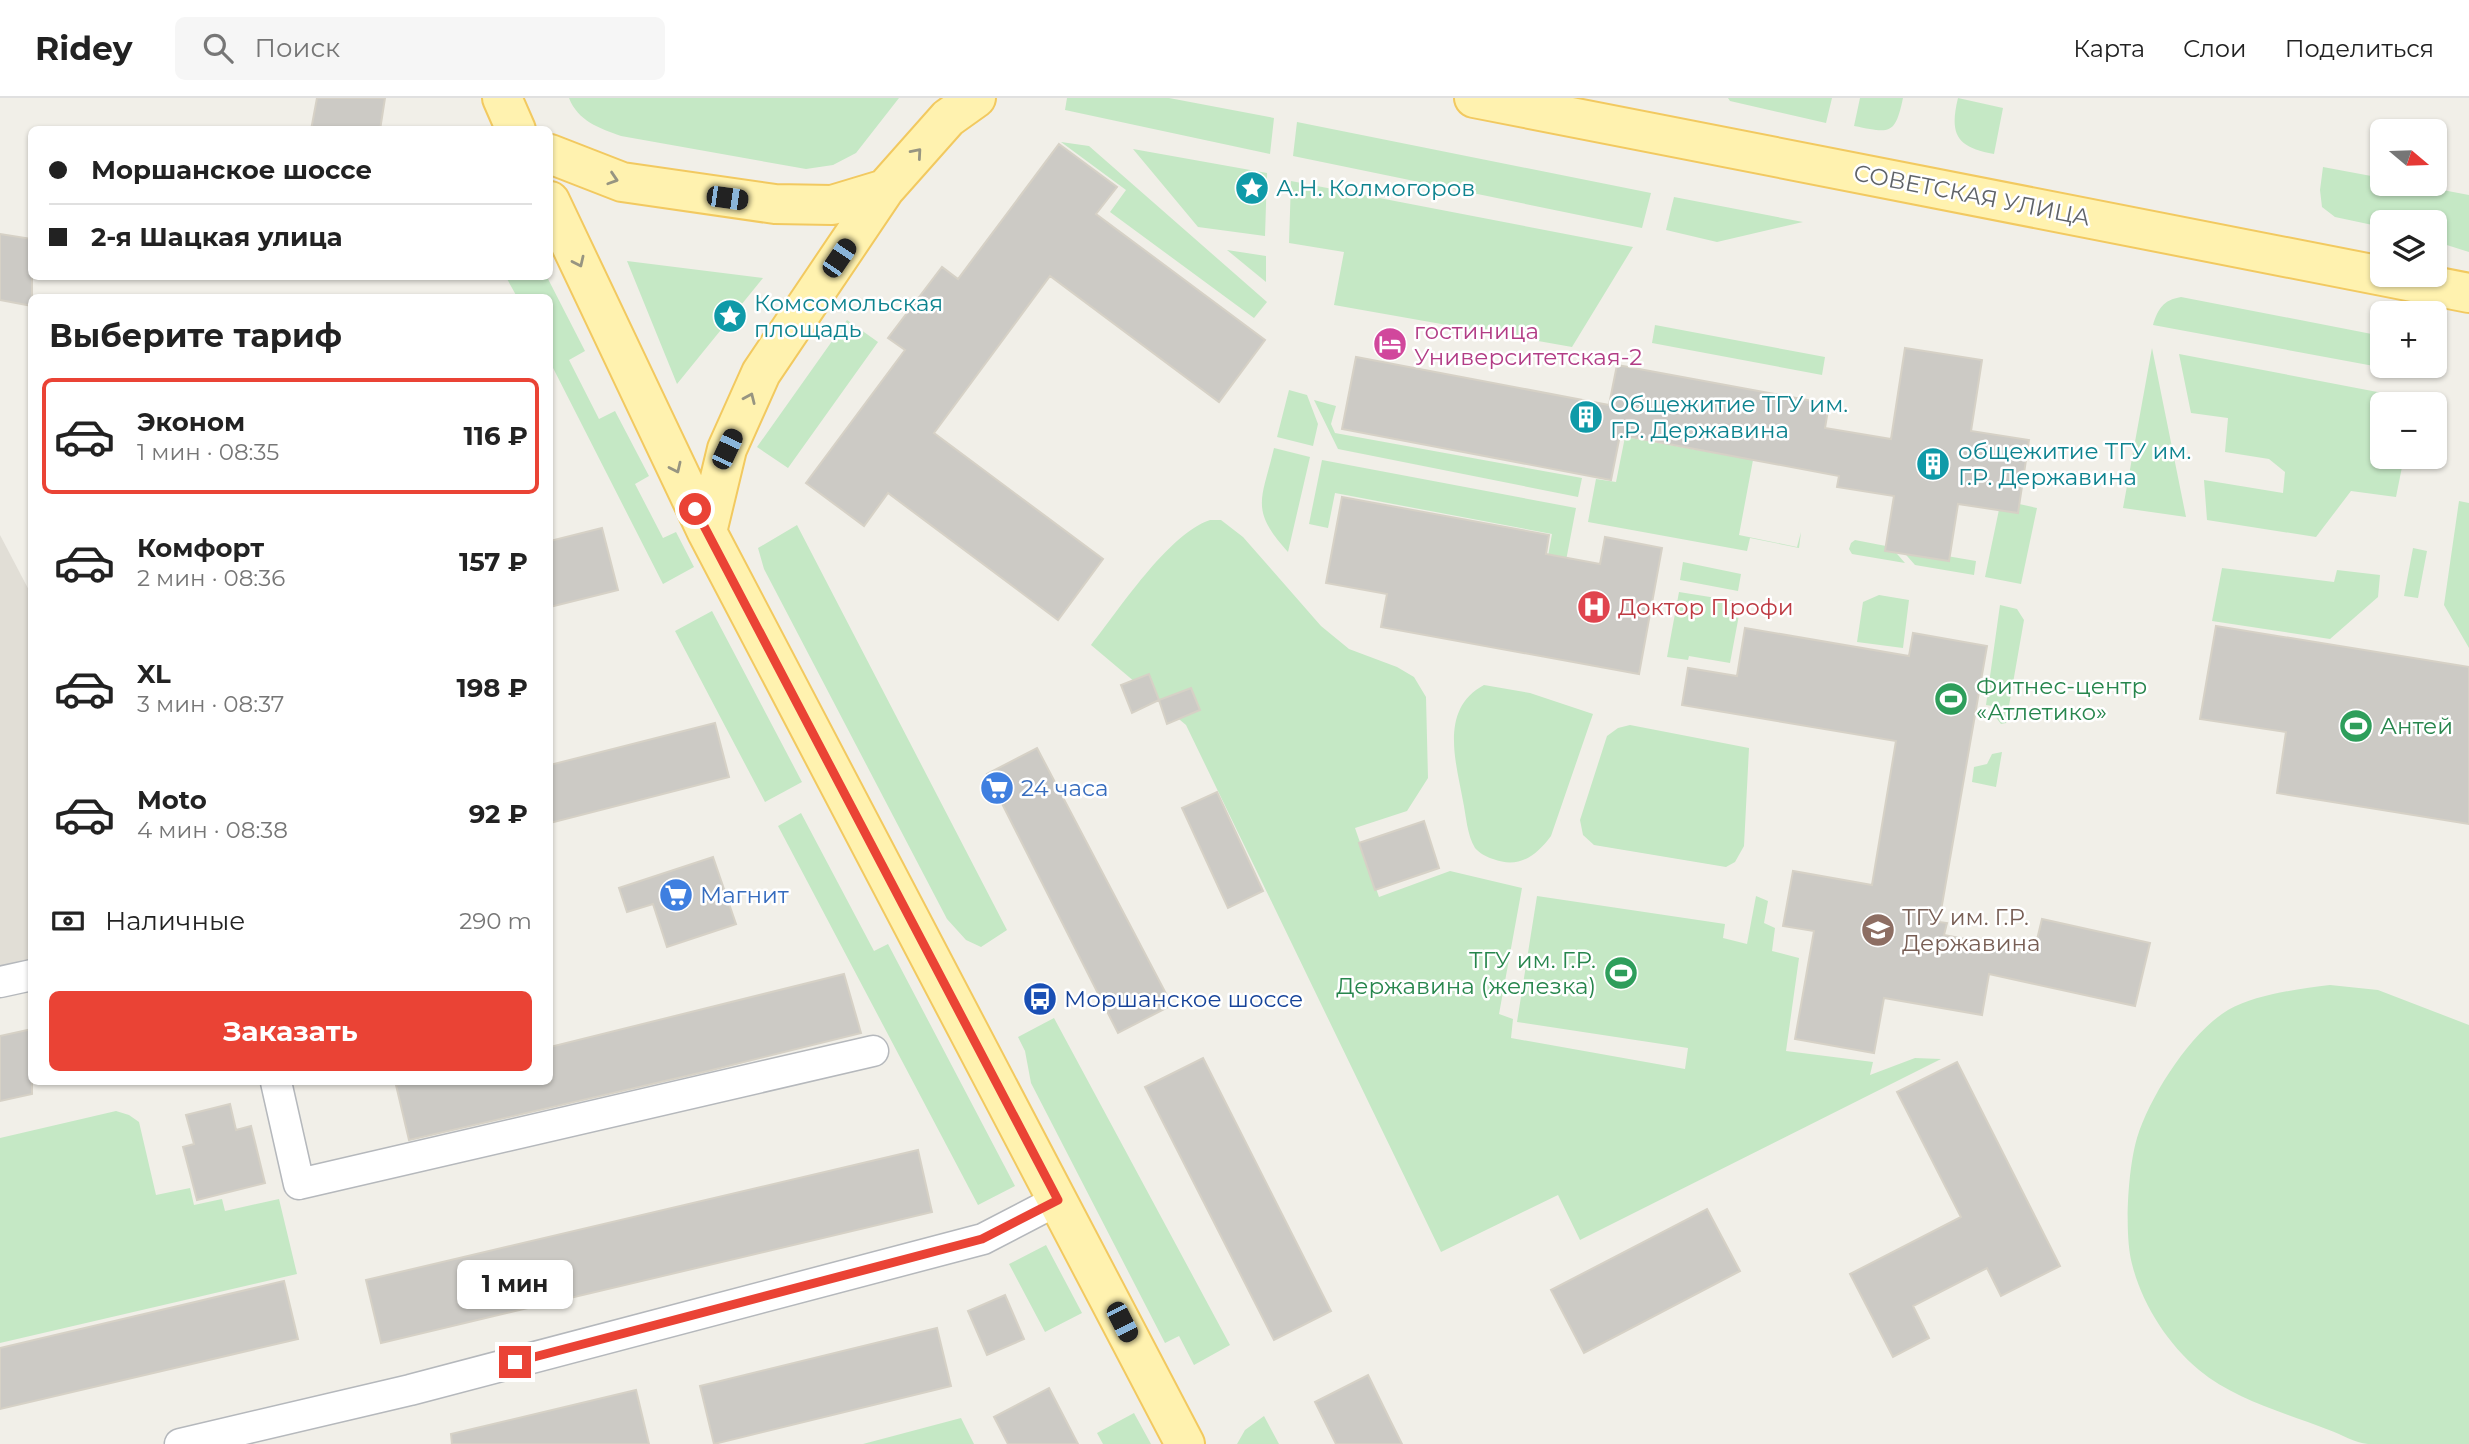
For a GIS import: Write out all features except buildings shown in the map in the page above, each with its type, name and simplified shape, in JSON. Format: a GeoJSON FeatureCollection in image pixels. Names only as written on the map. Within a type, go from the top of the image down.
{"type":"FeatureCollection","features":[{"type":"Feature","properties":{"kind":"main road","name":"СОВЕТСКАЯ УЛИЦА"},"geometry":{"type":"LineString","coordinates":[[1474,98],[2469,293]]}},
{"type":"Feature","properties":{"kind":"main road"},"geometry":{"type":"LineString","coordinates":[[706,532],[727,449],[761,373],[885,189],[960,105]]}},
{"type":"Feature","properties":{"kind":"main road"},"geometry":{"type":"LineString","coordinates":[[553,155],[622,182],[775,205],[832,205],[885,189]]}},
{"type":"Feature","properties":{"kind":"main road"},"geometry":{"type":"LineString","coordinates":[[553,207],[706,532],[1185,1444]]}},
{"type":"Feature","properties":{"kind":"street"},"geometry":{"type":"LineString","coordinates":[[0,982],[28,976]]}},
{"type":"Feature","properties":{"kind":"street"},"geometry":{"type":"LineString","coordinates":[[277,1085],[299,1184],[873,1051]]}},
{"type":"Feature","properties":{"kind":"street"},"geometry":{"type":"LineString","coordinates":[[180,1444],[410,1390],[982,1239],[1058,1200]]}},
{"type":"Feature","properties":{"kind":"shaded area"},"geometry":{"type":"Polygon","coordinates":[[[0,535],[28,588],[28,963],[0,969],[0,535]]]}},
{"type":"Feature","properties":{"kind":"green space"},"geometry":{"type":"Polygon","coordinates":[[[569,98],[899,98],[856,153],[833,165],[806,169],[621,136],[597,127],[584,118],[569,98]]]}},
{"type":"Feature","properties":{"kind":"green space"},"geometry":{"type":"Polygon","coordinates":[[[1067,98],[1169,98],[1274,118],[1270,154],[1065,110],[1067,98]]]}},
{"type":"Feature","properties":{"kind":"green space"},"geometry":{"type":"Polygon","coordinates":[[[1728,98],[1832,98],[1826,123],[1730,101],[1728,98]]]}},
{"type":"Feature","properties":{"kind":"green space"},"geometry":{"type":"Polygon","coordinates":[[[1860,98],[1903,98],[1893,125],[1889,129],[1876,130],[1854,126],[1860,98]]]}},
{"type":"Feature","properties":{"kind":"green space"},"geometry":{"type":"Polygon","coordinates":[[[1958,98],[2003,108],[1994,154],[1972,148],[1959,137],[1955,121],[1958,98]]]}},
{"type":"Feature","properties":{"kind":"green space"},"geometry":{"type":"Polygon","coordinates":[[[1297,122],[1651,193],[1642,228],[1293,156],[1297,122]]]}},
{"type":"Feature","properties":{"kind":"green space"},"geometry":{"type":"Polygon","coordinates":[[[1061,142],[1089,146],[1267,302],[1254,318],[1110,212],[1126,190],[1061,142]]]}},
{"type":"Feature","properties":{"kind":"green space"},"geometry":{"type":"Polygon","coordinates":[[[1133,149],[1267,173],[1265,236],[1198,227],[1133,149]]]}},
{"type":"Feature","properties":{"kind":"green space"},"geometry":{"type":"Polygon","coordinates":[[[2323,167],[2370,176],[2370,196],[2447,196],[2447,191],[2469,195],[2469,252],[2447,245],[2447,210],[2370,210],[2370,224],[2335,217],[2322,207],[2320,190],[2323,167]]]}},
{"type":"Feature","properties":{"kind":"green space"},"geometry":{"type":"Polygon","coordinates":[[[1291,181],[1633,247],[1572,347],[1334,305],[1344,252],[1289,243],[1291,181]]]}},
{"type":"Feature","properties":{"kind":"green space"},"geometry":{"type":"Polygon","coordinates":[[[1674,197],[1803,222],[1717,242],[1666,230],[1674,197]]]}},
{"type":"Feature","properties":{"kind":"green space"},"geometry":{"type":"Polygon","coordinates":[[[1227,250],[1266,256],[1266,282],[1227,250]]]}},
{"type":"Feature","properties":{"kind":"green space"},"geometry":{"type":"Polygon","coordinates":[[[627,261],[763,278],[677,384],[627,261]]]}},
{"type":"Feature","properties":{"kind":"green space"},"geometry":{"type":"Polygon","coordinates":[[[508,280],[549,280],[585,351],[569,360],[599,419],[615,411],[649,476],[635,484],[663,538],[676,532],[694,567],[663,584],[553,368],[553,294],[515,294],[508,280]]]}},
{"type":"Feature","properties":{"kind":"green space"},"geometry":{"type":"Polygon","coordinates":[[[2181,297],[2370,334],[2370,365],[2153,325],[2162,306],[2181,297]]]}},
{"type":"Feature","properties":{"kind":"green space"},"geometry":{"type":"Polygon","coordinates":[[[847,320],[878,342],[788,468],[757,447],[847,320]]]}},
{"type":"Feature","properties":{"kind":"green space"},"geometry":{"type":"Polygon","coordinates":[[[1655,325],[1825,357],[1822,375],[1652,343],[1655,325]]]}},
{"type":"Feature","properties":{"kind":"green space"},"geometry":{"type":"Polygon","coordinates":[[[2152,348],[2186,517],[2123,508],[2152,348]]]}},
{"type":"Feature","properties":{"kind":"green space"},"geometry":{"type":"Polygon","coordinates":[[[2179,354],[2377,392],[2370,392],[2370,469],[2402,469],[2396,497],[2351,491],[2316,537],[2207,520],[2204,480],[2283,493],[2285,472],[2269,459],[2225,452],[2228,418],[2191,413],[2179,354]]]}},
{"type":"Feature","properties":{"kind":"green space"},"geometry":{"type":"Polygon","coordinates":[[[1289,390],[1307,395],[1318,424],[1313,446],[1277,437],[1289,390]]]}},
{"type":"Feature","properties":{"kind":"green space"},"geometry":{"type":"Polygon","coordinates":[[[1314,400],[1336,406],[1331,424],[1335,433],[1582,478],[1578,497],[1338,449],[1314,400]]]}},
{"type":"Feature","properties":{"kind":"green space"},"geometry":{"type":"Polygon","coordinates":[[[1625,437],[1753,460],[1739,535],[1797,547],[1801,532],[1799,548],[1750,538],[1747,551],[1588,522],[1596,479],[1616,482],[1625,437]]]}},
{"type":"Feature","properties":{"kind":"green space"},"geometry":{"type":"Polygon","coordinates":[[[1274,448],[1310,457],[1288,552],[1263,514],[1263,492],[1274,448]]]}},
{"type":"Feature","properties":{"kind":"green space"},"geometry":{"type":"Polygon","coordinates":[[[1322,460],[1576,508],[1564,571],[1546,567],[1552,534],[1335,493],[1328,528],[1309,524],[1322,460]]]}},
{"type":"Feature","properties":{"kind":"green space"},"geometry":{"type":"Polygon","coordinates":[[[2001,500],[2037,508],[2021,584],[1985,577],[2001,500]]]}},
{"type":"Feature","properties":{"kind":"green space"},"geometry":{"type":"Polygon","coordinates":[[[2459,501],[2469,503],[2469,648],[2444,605],[2459,501]]]}},
{"type":"Feature","properties":{"kind":"green space"},"geometry":{"type":"Polygon","coordinates":[[[1210,520],[1221,520],[1243,537],[1321,626],[1349,649],[1397,667],[1414,677],[1426,697],[1428,778],[1407,811],[1355,828],[1379,897],[1450,871],[1522,888],[1499,1014],[1513,1019],[1511,1038],[1685,1069],[1688,1048],[1517,1022],[1537,896],[1725,924],[1723,938],[1747,944],[1756,896],[1768,901],[1764,923],[1775,928],[1772,951],[1799,958],[1786,1051],[1873,1062],[1870,1075],[1915,1058],[1941,1059],[1580,1240],[1558,1195],[1441,1252],[1186,725],[1091,645],[1161,556],[1194,528],[1210,520]]]}},
{"type":"Feature","properties":{"kind":"green space"},"geometry":{"type":"Polygon","coordinates":[[[797,525],[1007,930],[981,947],[966,940],[947,919],[764,569],[758,548],[797,525]]]}},
{"type":"Feature","properties":{"kind":"green space"},"geometry":{"type":"Polygon","coordinates":[[[1855,540],[1891,547],[1905,563],[1852,554],[1849,549],[1855,540]]]}},
{"type":"Feature","properties":{"kind":"green space"},"geometry":{"type":"Polygon","coordinates":[[[1900,548],[1976,561],[1974,575],[1915,565],[1900,548]]]}},
{"type":"Feature","properties":{"kind":"green space"},"geometry":{"type":"Polygon","coordinates":[[[2413,548],[2427,551],[2418,598],[2404,596],[2413,548]]]}},
{"type":"Feature","properties":{"kind":"green space"},"geometry":{"type":"Polygon","coordinates":[[[1683,562],[1741,574],[1738,591],[1680,580],[1683,562]]]}},
{"type":"Feature","properties":{"kind":"green space"},"geometry":{"type":"Polygon","coordinates":[[[2222,568],[2334,582],[2337,570],[2380,575],[2378,597],[2330,639],[2212,621],[2222,568]]]}},
{"type":"Feature","properties":{"kind":"green space"},"geometry":{"type":"Polygon","coordinates":[[[1679,592],[1735,601],[1733,613],[1739,615],[1730,663],[1689,656],[1688,660],[1667,657],[1679,592]]]}},
{"type":"Feature","properties":{"kind":"green space"},"geometry":{"type":"Polygon","coordinates":[[[1879,595],[1909,600],[1903,648],[1857,642],[1863,602],[1879,595]]]}},
{"type":"Feature","properties":{"kind":"green space"},"geometry":{"type":"Polygon","coordinates":[[[2000,605],[2017,609],[2024,620],[2006,723],[2001,724],[1991,711],[1992,706],[1986,705],[2000,605]]]}},
{"type":"Feature","properties":{"kind":"green space"},"geometry":{"type":"Polygon","coordinates":[[[712,611],[802,782],[765,802],[675,631],[712,611]]]}},
{"type":"Feature","properties":{"kind":"green space"},"geometry":{"type":"Polygon","coordinates":[[[1484,685],[1530,693],[1593,714],[1551,836],[1533,855],[1519,861],[1502,862],[1481,853],[1472,843],[1467,825],[1454,737],[1461,708],[1470,695],[1484,685]]]}},
{"type":"Feature","properties":{"kind":"green space"},"geometry":{"type":"Polygon","coordinates":[[[1630,725],[1749,748],[1744,846],[1735,862],[1726,867],[1594,845],[1583,835],[1580,820],[1607,736],[1618,728],[1630,725]]]}},
{"type":"Feature","properties":{"kind":"green space"},"geometry":{"type":"Polygon","coordinates":[[[2002,752],[1996,787],[1972,782],[1974,767],[1987,764],[1992,754],[2002,752]]]}},
{"type":"Feature","properties":{"kind":"green space"},"geometry":{"type":"Polygon","coordinates":[[[801,813],[874,951],[888,944],[1015,1186],[978,1205],[778,826],[801,813]]]}},
{"type":"Feature","properties":{"kind":"green space"},"geometry":{"type":"Polygon","coordinates":[[[2330,985],[2378,990],[2469,1025],[2469,1444],[2363,1443],[2228,1390],[2199,1370],[2176,1348],[2157,1322],[2136,1279],[2128,1236],[2129,1183],[2137,1138],[2161,1085],[2200,1034],[2228,1010],[2265,996],[2330,985]]]}},
{"type":"Feature","properties":{"kind":"green space"},"geometry":{"type":"Polygon","coordinates":[[[1054,1018],[1230,1345],[1194,1365],[1179,1336],[1165,1343],[1031,1083],[1025,1051],[1018,1037],[1054,1018]]]}},
{"type":"Feature","properties":{"kind":"green space"},"geometry":{"type":"Polygon","coordinates":[[[116,1111],[139,1122],[156,1195],[190,1188],[194,1205],[222,1199],[225,1211],[279,1199],[297,1274],[0,1343],[0,1138],[116,1111]]]}},
{"type":"Feature","properties":{"kind":"green space"},"geometry":{"type":"Polygon","coordinates":[[[1046,1245],[1082,1313],[1045,1332],[1009,1264],[1046,1245]]]}},
{"type":"Feature","properties":{"kind":"green space"},"geometry":{"type":"Polygon","coordinates":[[[1134,1413],[1151,1444],[1103,1444],[1097,1433],[1134,1413]]]}},
{"type":"Feature","properties":{"kind":"green space"},"geometry":{"type":"Polygon","coordinates":[[[1264,1416],[1279,1444],[1237,1444],[1245,1430],[1264,1416]]]}},
{"type":"Feature","properties":{"kind":"green space"},"geometry":{"type":"Polygon","coordinates":[[[961,1418],[974,1444],[863,1444],[961,1418]]]}},
{"type":"Feature","properties":{"kind":"place","name":"А.Н. Колмогоров"},"geometry":{"type":"Point","coordinates":[1252,188]}},
{"type":"Feature","properties":{"kind":"place","name":"Комсомольская площадь"},"geometry":{"type":"Point","coordinates":[730,316]}},
{"type":"Feature","properties":{"kind":"place","name":"гостиница Университетская-2"},"geometry":{"type":"Point","coordinates":[1390,344]}},
{"type":"Feature","properties":{"kind":"place","name":"Общежитие ТГУ им. Г.Р. Державина"},"geometry":{"type":"Point","coordinates":[1586,417]}},
{"type":"Feature","properties":{"kind":"place","name":"общежитие ТГУ им. Г.Р. Державина"},"geometry":{"type":"Point","coordinates":[1933,464]}},
{"type":"Feature","properties":{"kind":"place","name":"Доктор Профи"},"geometry":{"type":"Point","coordinates":[1594,607]}},
{"type":"Feature","properties":{"kind":"place","name":"Фитнес-центр «Атлетико»"},"geometry":{"type":"Point","coordinates":[1951,699]}},
{"type":"Feature","properties":{"kind":"place","name":"Антей"},"geometry":{"type":"Point","coordinates":[2356,726]}},
{"type":"Feature","properties":{"kind":"place","name":"24 часа"},"geometry":{"type":"Point","coordinates":[997,788]}},
{"type":"Feature","properties":{"kind":"place","name":"Магнит"},"geometry":{"type":"Point","coordinates":[676,895]}},
{"type":"Feature","properties":{"kind":"place","name":"ТГУ им. Г.Р. Державина"},"geometry":{"type":"Point","coordinates":[1878,930]}},
{"type":"Feature","properties":{"kind":"place","name":"ТГУ им. Г.Р. Державина (железка)"},"geometry":{"type":"Point","coordinates":[1621,973]}},
{"type":"Feature","properties":{"kind":"place","name":"Моршанское шоссе"},"geometry":{"type":"Point","coordinates":[1040,999]}},
{"type":"Feature","properties":{"kind":"route"},"geometry":{"type":"LineString","coordinates":[[515,1362],[982,1239],[1058,1200],[695,509]]}}]}
